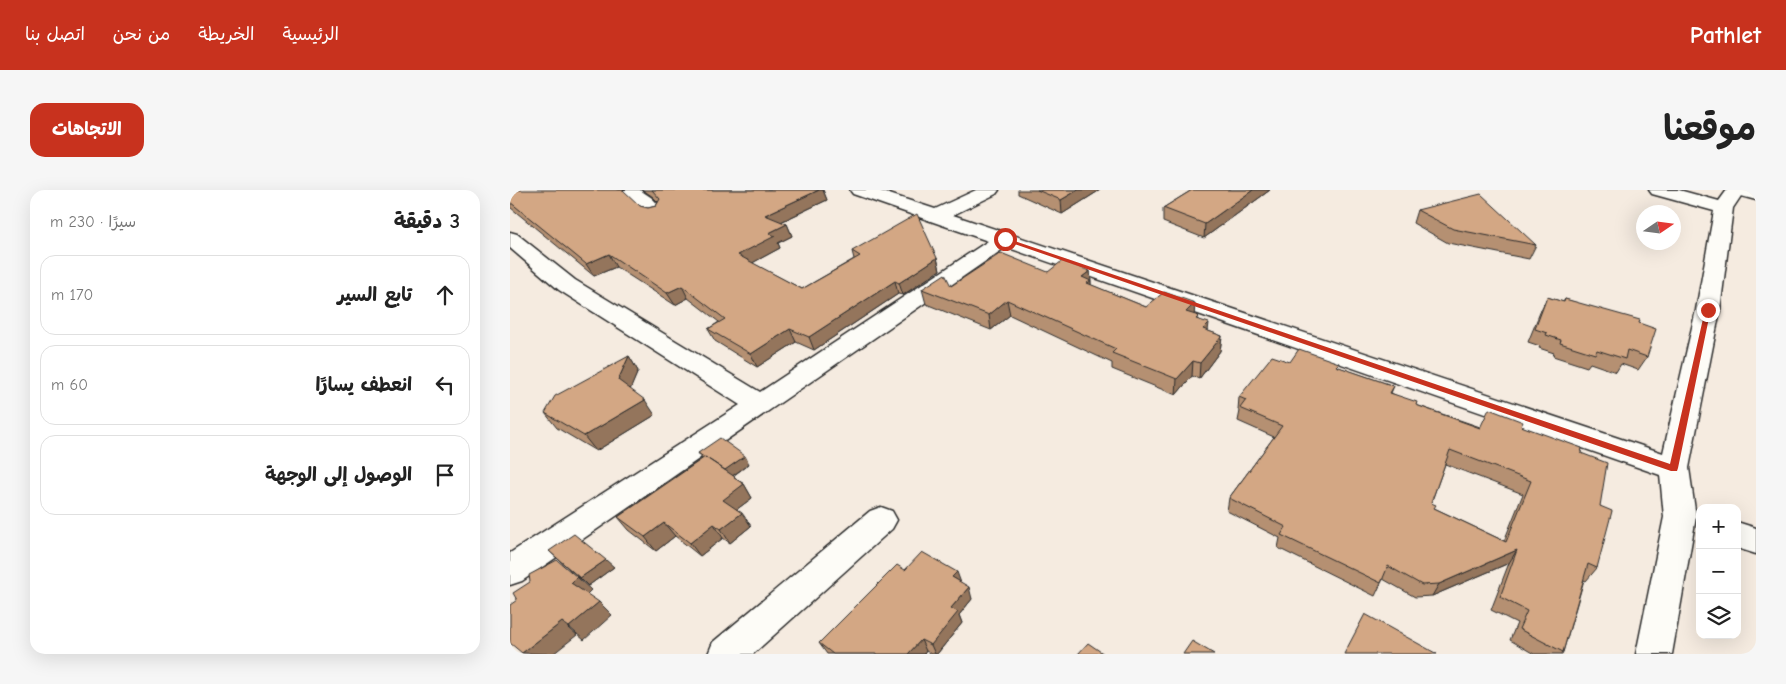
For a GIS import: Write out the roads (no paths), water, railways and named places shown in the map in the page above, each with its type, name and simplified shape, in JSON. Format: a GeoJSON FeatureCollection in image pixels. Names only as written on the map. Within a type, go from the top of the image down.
{"type":"FeatureCollection","features":[{"type":"Feature","properties":{"kind":"street"},"geometry":{"type":"LineString","coordinates":[[628,190],[655,212]]}},
{"type":"Feature","properties":{"kind":"street"},"geometry":{"type":"LineString","coordinates":[[859,190],[1674,468]]}},
{"type":"Feature","properties":{"kind":"street"},"geometry":{"type":"LineString","coordinates":[[937,216],[990,190]]}},
{"type":"Feature","properties":{"kind":"street"},"geometry":{"type":"LineString","coordinates":[[1658,190],[1724,208]]}},
{"type":"Feature","properties":{"kind":"street"},"geometry":{"type":"LineString","coordinates":[[1654,654],[1690,520],[1674,468],[1708,310],[1724,208],[1736,190],[1756,194]]}},
{"type":"Feature","properties":{"kind":"street"},"geometry":{"type":"LineString","coordinates":[[510,238],[567,285],[760,405]]}},
{"type":"Feature","properties":{"kind":"street"},"geometry":{"type":"LineString","coordinates":[[510,571],[1005,239]]}},
{"type":"Feature","properties":{"kind":"street"},"geometry":{"type":"LineString","coordinates":[[726,654],[882,520]]}},
{"type":"Feature","properties":{"kind":"street"},"geometry":{"type":"LineString","coordinates":[[1741,535],[1756,540]]}}]}
